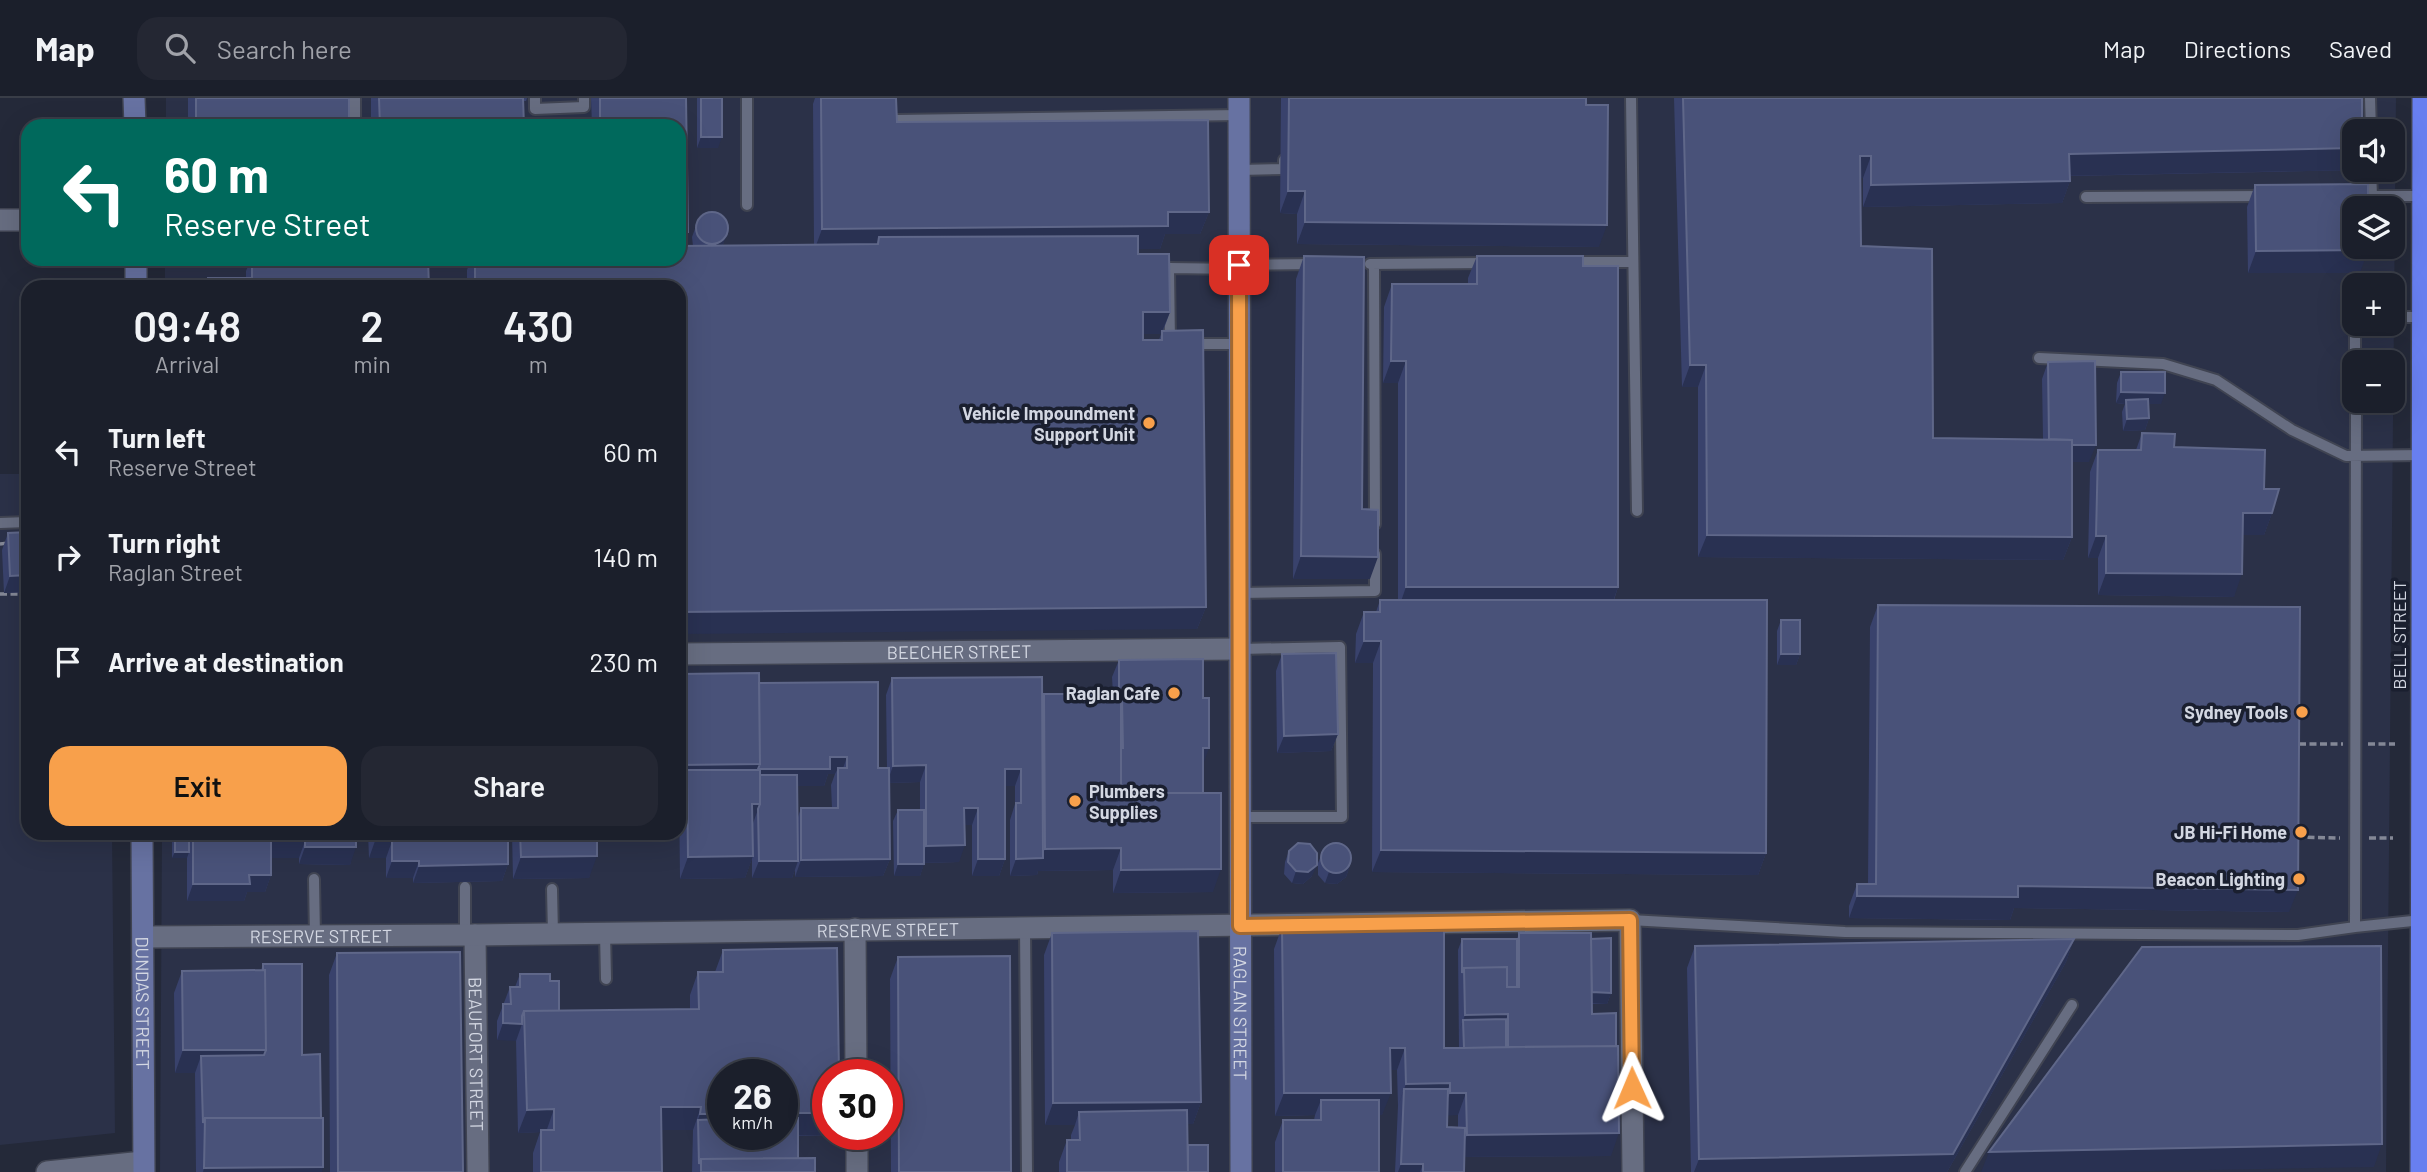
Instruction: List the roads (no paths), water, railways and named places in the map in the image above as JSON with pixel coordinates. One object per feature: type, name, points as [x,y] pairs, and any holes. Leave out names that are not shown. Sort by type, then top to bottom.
[{"type":"highway","name":"BELL STREET","points":[[2421,1172],[2424,1077],[2423,98]]},
{"type":"street","points":[[134,98],[135,119]]},
{"type":"street","name":"RAGLAN STREET","points":[[1239,106],[1241,1172]]},
{"type":"street","points":[[0,220],[21,220]]},
{"type":"street","name":"BEECHER STREET","points":[[686,654],[1240,649]]},
{"type":"street","name":"DUNDAS STREET","points":[[142,840],[143,1167]]},
{"type":"street","points":[[1630,920],[1633,1172]]},
{"type":"street","name":"RESERVE STREET","points":[[144,937],[1630,920]]},
{"type":"street","points":[[855,929],[856,1059]]},
{"type":"street","name":"BEAUFORT STREET","points":[[470,935],[478,1172]]},
{"type":"street","points":[[857,1150],[857,1172]]},
{"type":"street","points":[[47,1172],[143,1167]]},
{"type":"lane","points":[[355,98],[355,119]]},
{"type":"lane","points":[[535,98],[535,108],[584,107],[584,98]]},
{"type":"lane","points":[[747,98],[747,205]]},
{"type":"lane","points":[[1631,98],[1637,511]]},
{"type":"lane","points":[[2370,98],[2371,119]]},
{"type":"lane","points":[[896,120],[1239,106]]},
{"type":"lane","points":[[1239,170],[1284,169],[1284,145]]},
{"type":"lane","points":[[2371,182],[2372,196]]},
{"type":"lane","points":[[2086,197],[2277,196]]},
{"type":"lane","points":[[2405,196],[2424,196]]},
{"type":"lane","points":[[1551,262],[1633,262]]},
{"type":"lane","points":[[1361,264],[1497,263]]},
{"type":"lane","points":[[1239,344],[1170,344],[1169,268],[1321,264]]},
{"type":"lane","points":[[1240,593],[1375,591],[1374,264]]},
{"type":"lane","points":[[2405,317],[2422,317]]},
{"type":"lane","points":[[2039,358],[2163,365],[2216,380],[2292,430],[2346,456],[2422,456]]},
{"type":"lane","points":[[2355,927],[2356,413]]},
{"type":"lane","points":[[0,523],[21,522]]},
{"type":"lane","points":[[1240,649],[1340,647],[1342,817],[1240,817]]},
{"type":"lane","points":[[314,879],[315,937]]},
{"type":"lane","points":[[465,887],[470,935]]},
{"type":"lane","points":[[552,889],[553,934]]},
{"type":"lane","points":[[1630,920],[1845,932],[2298,935],[2422,920]]},
{"type":"lane","points":[[1025,928],[1027,1172]]},
{"type":"lane","points":[[605,933],[606,979]]},
{"type":"lane","points":[[1965,1172],[2072,1005]]},
{"type":"place","name":"Vehicle Impoundment Support Unit","points":[[1149,423]]},
{"type":"place","name":"Raglan Cafe","points":[[1174,693]]},
{"type":"place","name":"Sydney Tools","points":[[2302,712]]},
{"type":"place","name":"Plumbers Supplies","points":[[1075,801]]},
{"type":"place","name":"JB Hi-Fi Home","points":[[2301,832]]},
{"type":"place","name":"Beacon Lighting","points":[[2299,879]]}]
